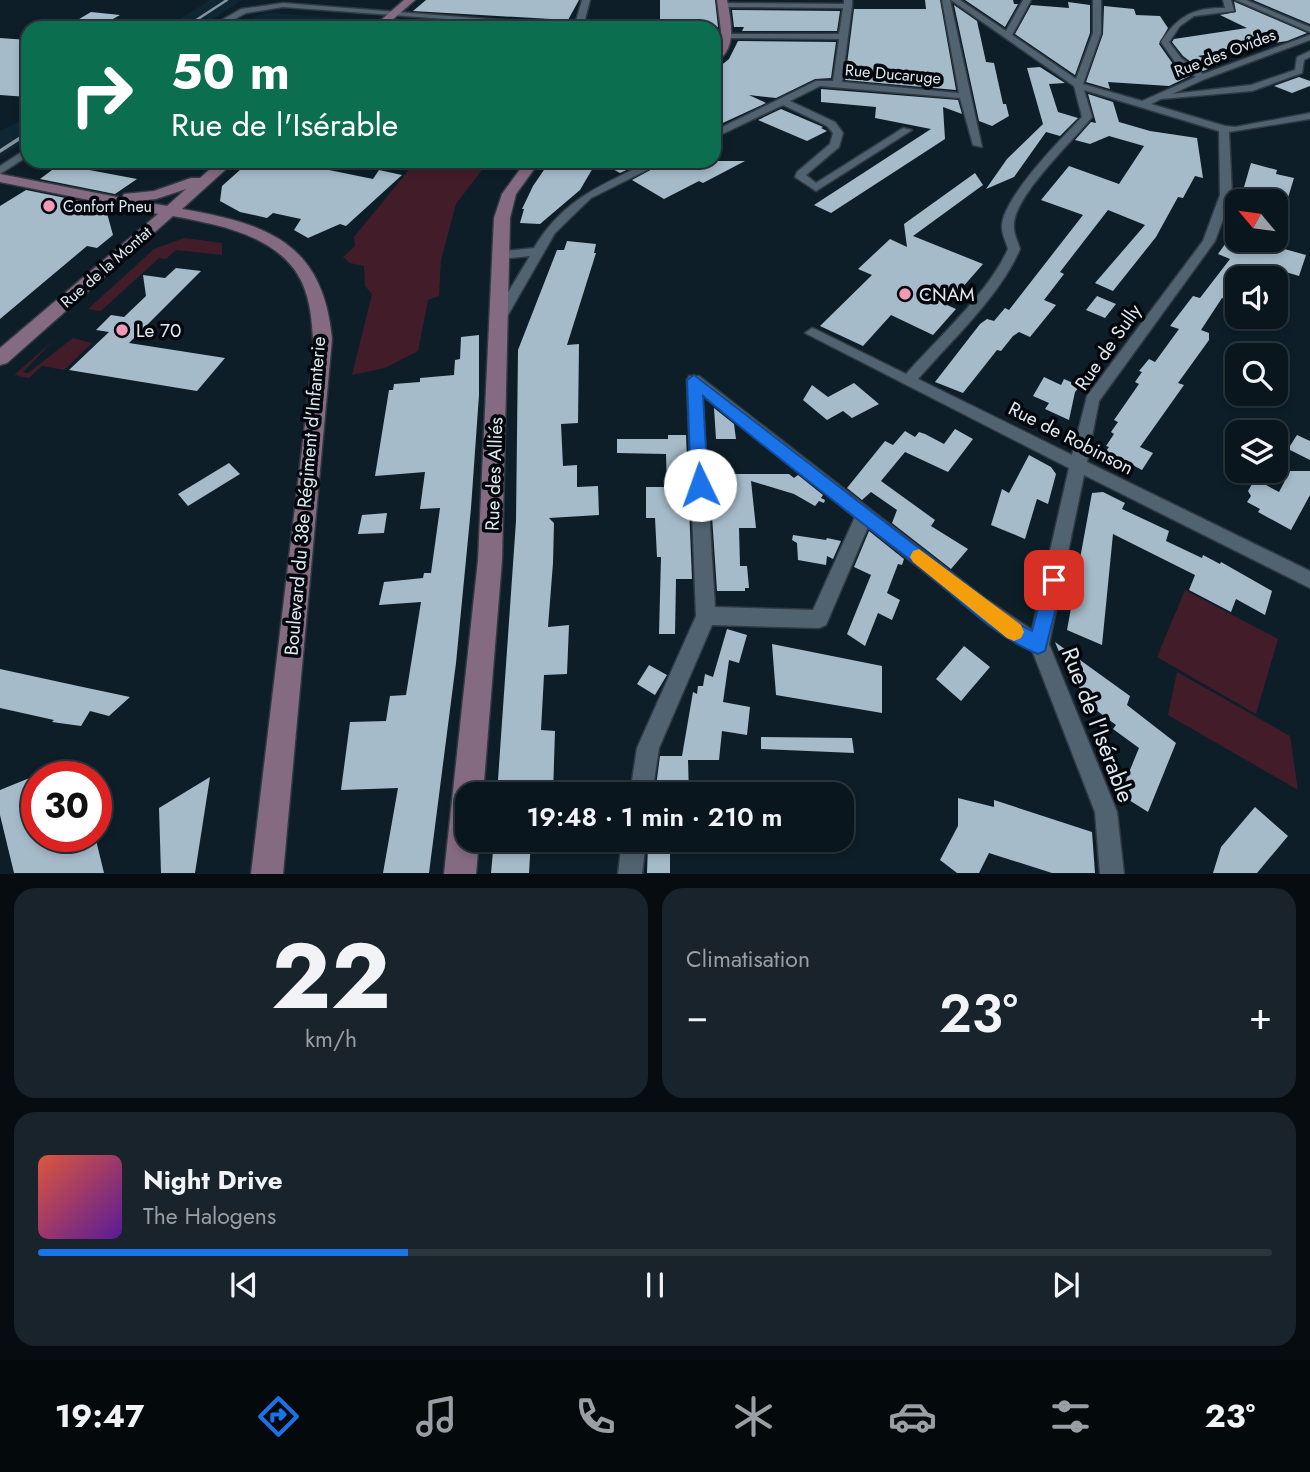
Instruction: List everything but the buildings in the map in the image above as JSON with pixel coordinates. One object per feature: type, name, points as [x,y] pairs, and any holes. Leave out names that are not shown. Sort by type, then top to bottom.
[{"type":"main road","points":[[386,21],[410,0]]},
{"type":"main road","points":[[721,52],[728,36],[723,2]]},
{"type":"main road","name":"Rue de la Montat","points":[[0,358],[220,168]]},
{"type":"main road","name":"Rue des Alliés","points":[[468,782],[490,560],[502,218],[509,194],[528,168]]},
{"type":"main road","points":[[1,172],[92,196]]},
{"type":"main road","name":"Rue de la Montat","points":[[92,196],[141,197],[171,191],[211,175]]},
{"type":"main road","name":"Boulevard du 38e Régiment d'Infanterie","points":[[92,196],[229,224],[252,232],[283,249],[305,272],[319,306],[323,349],[267,873]]},
{"type":"main road","name":"Rue des Alliés","points":[[460,873],[462,852]]},
{"type":"street","points":[[581,21],[586,0]]},
{"type":"street","name":"Rue Ducaruge","points":[[946,0],[964,96],[978,145]]},
{"type":"street","points":[[956,0],[1079,85],[1148,102],[1224,129],[1235,130],[1310,116]]},
{"type":"street","points":[[1007,36],[1027,0]]},
{"type":"street","points":[[909,380],[1009,263],[1014,249],[1007,226],[1012,212],[1034,175],[1087,117],[1079,85],[1099,33],[1101,15],[1097,0]]},
{"type":"street","points":[[1202,77],[1178,60],[1165,42],[1172,28],[1188,15],[1208,10],[1230,11],[1227,0]]},
{"type":"street","name":"Rue des Ovides","points":[[1240,0],[1310,30]]},
{"type":"street","points":[[723,2],[848,3],[837,84]]},
{"type":"street","points":[[223,21],[232,15],[268,6],[331,8],[478,21]]},
{"type":"street","points":[[728,36],[843,37]]},
{"type":"street","name":"Rue des Ovides","points":[[1148,102],[1202,77],[1310,37]]},
{"type":"street","name":"Rue des Ovides","points":[[1148,102],[1252,88],[1299,71],[1300,58],[1310,54]]},
{"type":"street","name":"Rue Ducaruge","points":[[783,101],[819,83],[964,96]]},
{"type":"street","points":[[721,132],[783,101],[831,124],[838,133],[835,145],[800,177],[816,188],[907,130]]},
{"type":"street","name":"Rue de Sully","points":[[1038,644],[1092,400],[1209,241],[1226,195],[1224,129]]},
{"type":"street","points":[[1,172],[21,156]]},
{"type":"street","points":[[499,319],[550,231],[587,196],[645,168]]},
{"type":"street","points":[[501,255],[538,251]]},
{"type":"street","name":"Rue de Robinson","points":[[812,334],[1310,580]]},
{"type":"street","name":"Rue de l'Isérable","points":[[706,616],[694,380],[765,440],[1008,628],[1038,644],[1106,812],[1112,873]]},
{"type":"street","points":[[643,782],[648,748],[706,616],[819,618],[865,515]]},
{"type":"street","points":[[629,873],[632,852]]},
{"type":"shaded area","points":[[210,0],[242,0],[210,21],[177,21]]},
{"type":"shaded area","points":[[271,13],[376,21],[251,21],[259,15]]},
{"type":"shaded area","points":[[21,120],[21,144],[0,157],[0,131]]},
{"type":"shaded area","points":[[410,168],[483,168],[456,204],[441,260],[439,296],[428,300],[418,351],[385,368],[352,375],[372,294],[365,286],[364,266],[350,263],[343,257],[355,246],[354,237]]},
{"type":"shaded area","points":[[184,238],[222,243],[222,255],[176,250],[166,259],[159,258],[101,311],[88,309],[154,249]]},
{"type":"shaded area","points":[[73,338],[92,343],[64,370],[42,366],[29,378],[14,375],[54,340],[23,372],[28,373]]},
{"type":"shaded area","points":[[1185,590],[1278,639],[1256,714],[1157,657]]},
{"type":"shaded area","points":[[1177,672],[1290,736],[1298,790],[1168,715]]},
{"type":"railway","points":[[195,21],[227,0]]},
{"type":"railway","points":[[0,151],[21,138]]},
{"type":"slow traffic","points":[[919,557],[1014,632]]},
{"type":"place","name":"Confort Pneu","points":[[49,206]]},
{"type":"place","name":"CNAM","points":[[905,294]]},
{"type":"place","name":"Le 70","points":[[122,330]]},
{"type":"route","points":[[700,485],[694,380],[765,440],[1008,628],[1038,644],[1054,580]]}]
